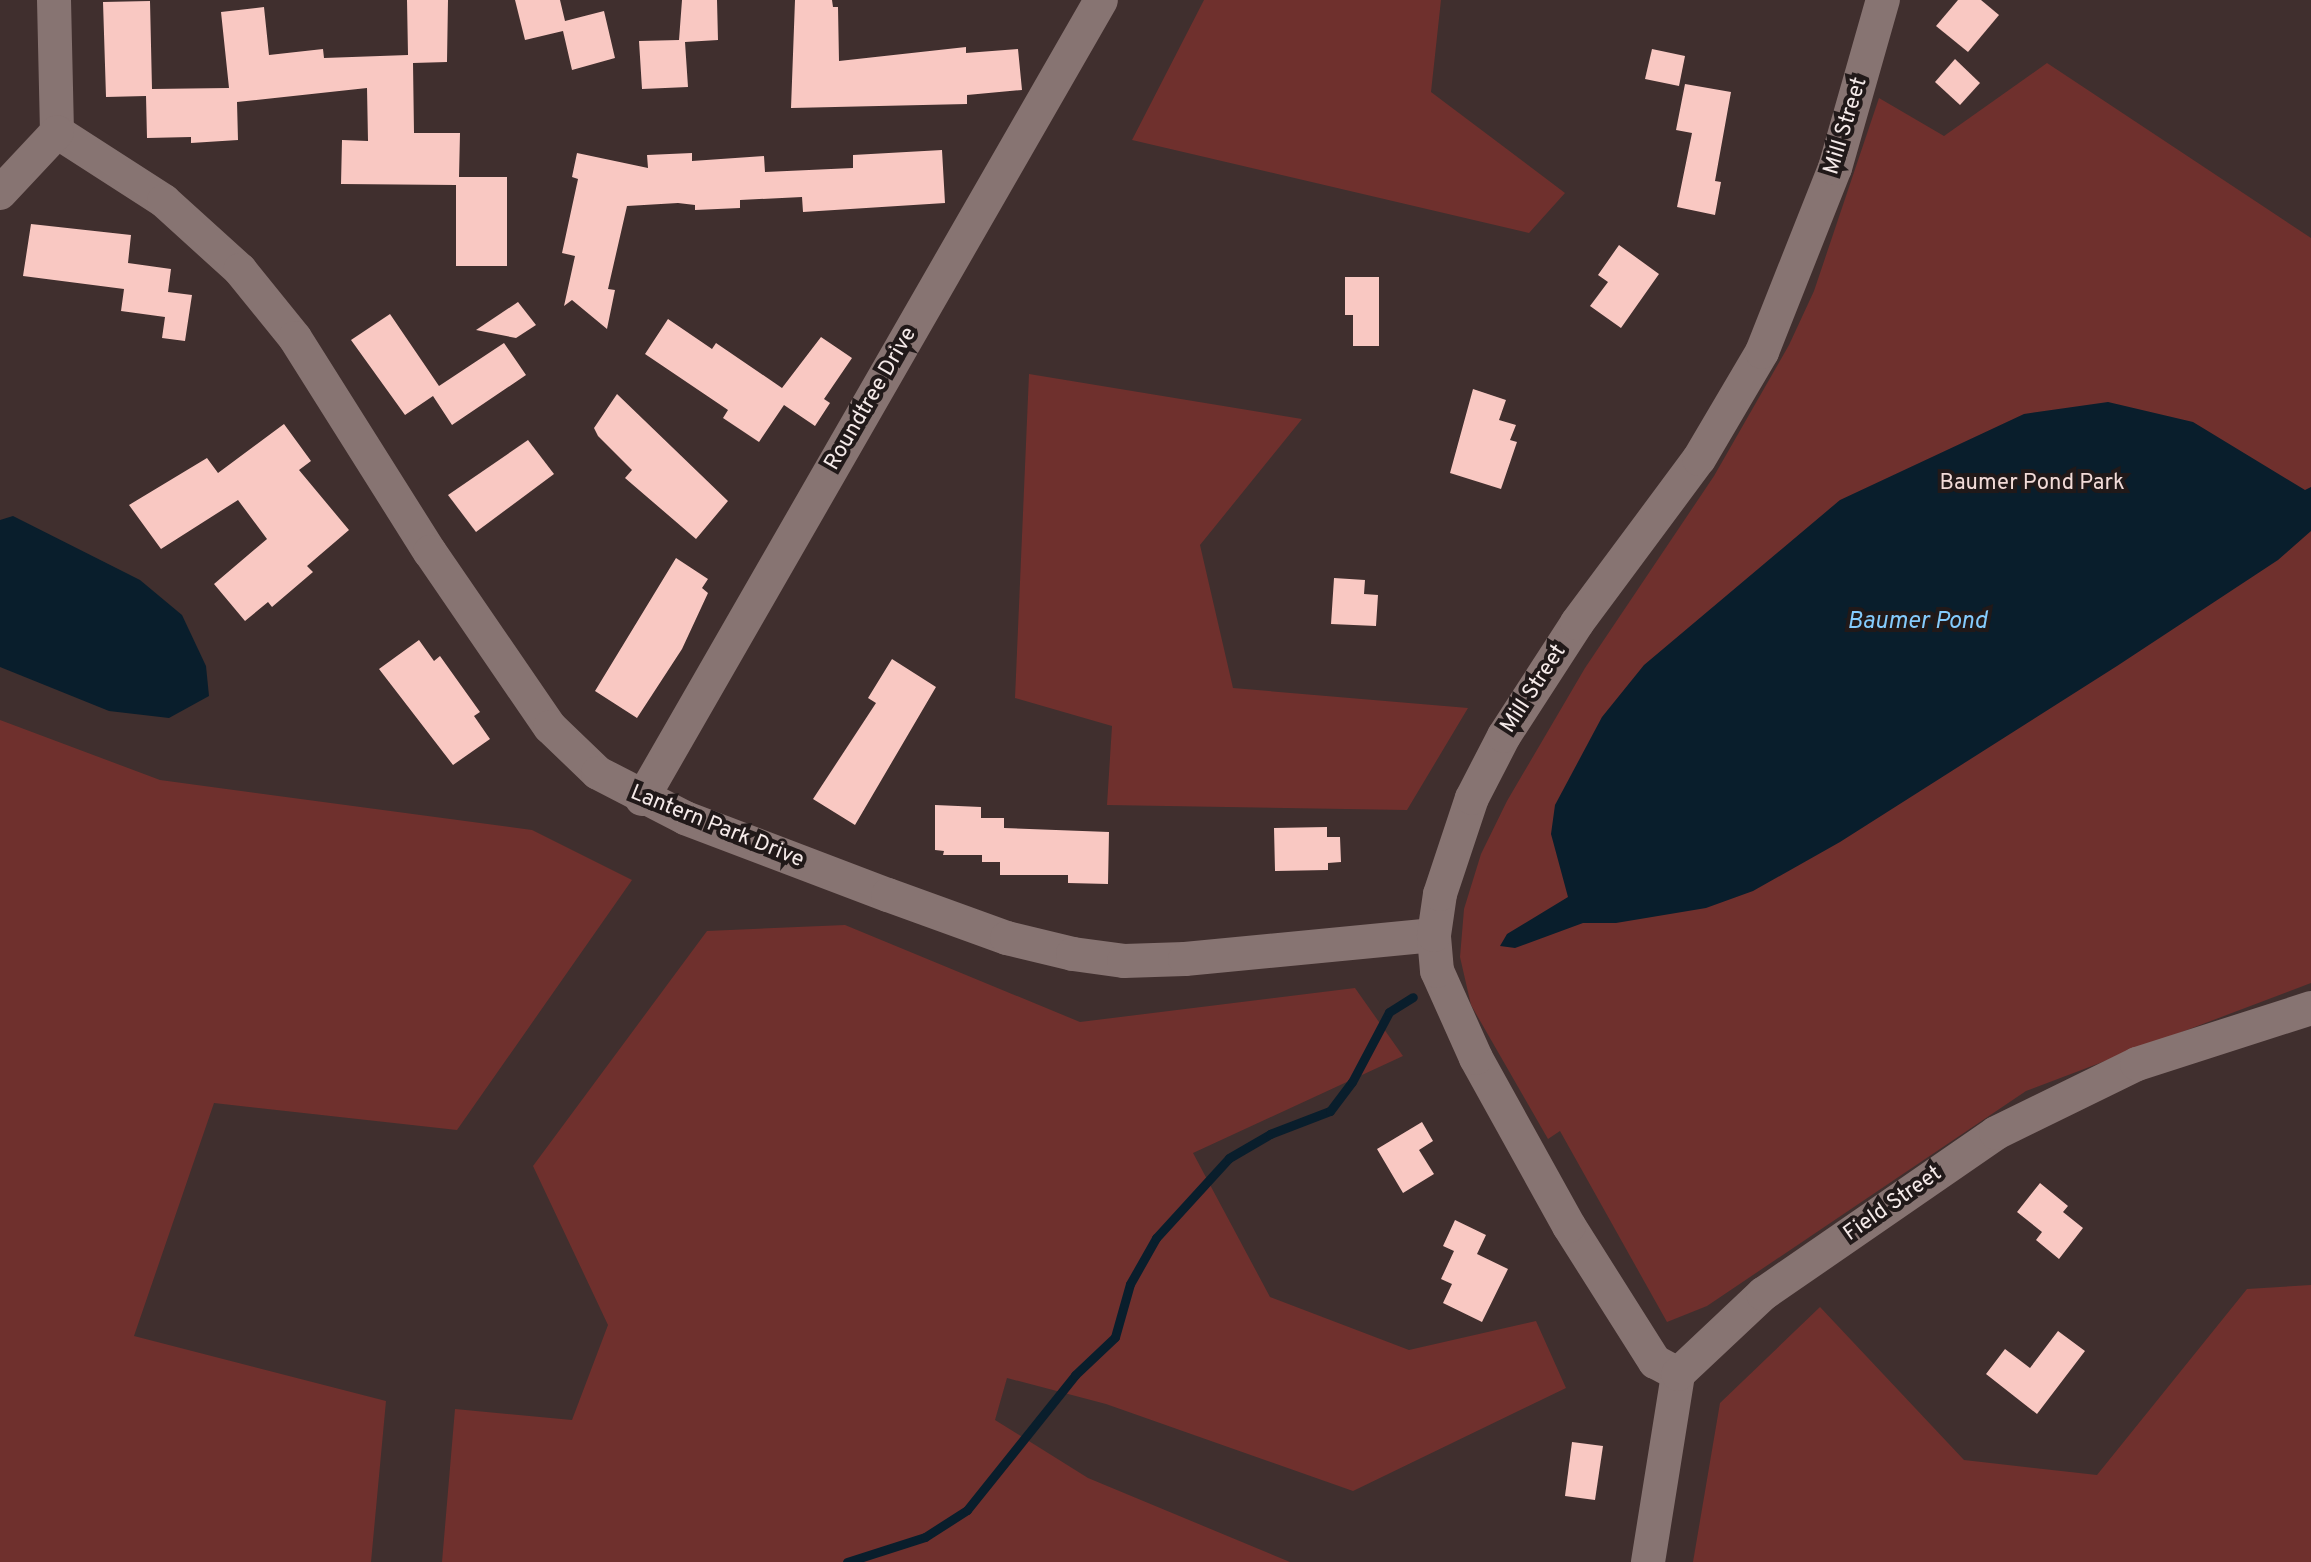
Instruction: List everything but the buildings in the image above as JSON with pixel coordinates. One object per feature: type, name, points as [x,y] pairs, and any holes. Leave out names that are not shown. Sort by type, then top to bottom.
[{"type":"street","points":[[0,193],[57,132],[54,0]]},
{"type":"street","name":"Roundtree Drive","points":[[642,799],[1101,0]]},
{"type":"street","name":"Mill Street","points":[[1678,1374],[1655,1362],[1530,1157],[1451,1006],[1437,971],[1434,935],[1452,849],[1504,736],[1577,623],[1699,459],[1762,352],[1835,168],[1883,0]]},
{"type":"street","name":"Lantern Park Drive","points":[[57,132],[164,201],[240,270],[295,338],[430,552],[550,727],[598,773],[642,799],[977,927],[1073,954],[1124,961],[1185,959],[1434,935]]},
{"type":"street","name":"Field Street","points":[[1678,1374],[1763,1294],[1996,1133],[2137,1064],[2311,1008]]},
{"type":"street","points":[[1648,1562],[1678,1374]]},
{"type":"green space","points":[[1204,0],[1441,0],[1431,92],[1565,193],[1529,233],[1132,140]]},
{"type":"green space","name":"Baumer Pond Park","points":[[2047,63],[2311,238],[2311,983],[2026,1091],[1707,1306],[1667,1322],[1560,1131],[1548,1139],[1471,1005],[1460,957],[1464,909],[1481,854],[1507,801],[1585,668],[1714,476],[1789,345],[1814,291],[1879,98],[1944,136]]},
{"type":"green space","points":[[1029,374],[1302,419],[1200,545],[1233,688],[1468,708],[1407,810],[1107,805],[1112,726],[1015,698]]},
{"type":"green space","points":[[0,720],[160,780],[532,830],[632,880],[457,1130],[214,1103],[134,1336],[386,1401],[371,1562],[0,1562]]},
{"type":"green space","points":[[845,925],[1080,1022],[1355,988],[1403,1056],[1193,1153],[1270,1297],[1409,1350],[1536,1321],[1566,1388],[1353,1491],[1106,1404],[1007,1378],[995,1420],[1088,1478],[1290,1562],[442,1562],[455,1409],[572,1420],[608,1325],[533,1166],[707,931]]},
{"type":"green space","points":[[2311,1285],[2311,1562],[1693,1562],[1720,1403],[1820,1307],[1964,1460],[2097,1475],[2247,1289]]},
{"type":"water","name":"Baumer Pond","points":[[2108,402],[2193,422],[2305,490],[2311,487],[2311,531],[2278,560],[2117,666],[1840,842],[1753,891],[1706,908],[1616,923],[1583,923],[1515,948],[1500,946],[1507,934],[1568,897],[1551,834],[1555,805],[1602,717],[1644,665],[1840,500],[2024,414]]},
{"type":"water","points":[[13,516],[140,580],[182,615],[206,666],[209,696],[169,718],[109,711],[0,667],[0,520]]},
{"type":"waterway","points":[[847,1562],[925,1537],[967,1510],[1075,1375],[1115,1337],[1130,1284],[1156,1238],[1229,1158],[1270,1134],[1330,1111],[1352,1082],[1389,1012],[1413,997]]}]
